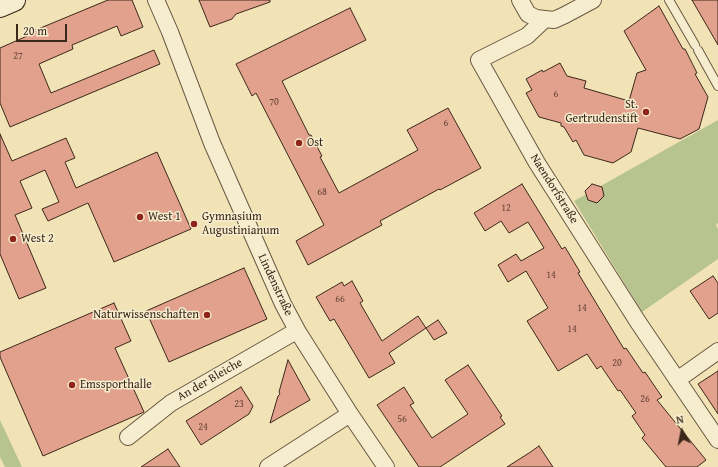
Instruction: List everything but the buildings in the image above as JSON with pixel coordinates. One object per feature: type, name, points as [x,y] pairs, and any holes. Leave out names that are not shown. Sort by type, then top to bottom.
[{"type":"street","points":[[0,6],[14,0]]},
{"type":"street","name":"Lindenstraße","points":[[156,0],[212,143],[282,304],[350,414],[386,467]]},
{"type":"street","points":[[520,0],[528,14],[536,18],[554,20],[593,0]]},
{"type":"street","name":"Naendorfstraße","points":[[545,19],[527,36],[479,60],[537,163],[638,322],[718,440]]},
{"type":"street","name":"An der Bleiche","points":[[128,437],[171,403],[291,334],[298,332]]},
{"type":"street","points":[[677,380],[718,351]]},
{"type":"street","points":[[268,467],[350,414]]},
{"type":"lane","points":[[669,0],[718,86]]},
{"type":"green space","points":[[718,120],[718,223],[716,225],[718,229],[718,259],[642,312],[574,201]]},
{"type":"green space","points":[[0,420],[22,467],[5,467],[0,457]]},
{"type":"place","name":"St. Gertrudenstift","points":[[646,112]]},
{"type":"place","name":"Ost","points":[[299,143]]},
{"type":"place","name":"West 1","points":[[140,217]]},
{"type":"place","name":"Gymnasium Augustinianum","points":[[194,224]]},
{"type":"place","name":"West 2","points":[[13,239]]},
{"type":"place","name":"Naturwissenschaften","points":[[207,315]]},
{"type":"place","name":"Emssporthalle","points":[[72,385]]}]
